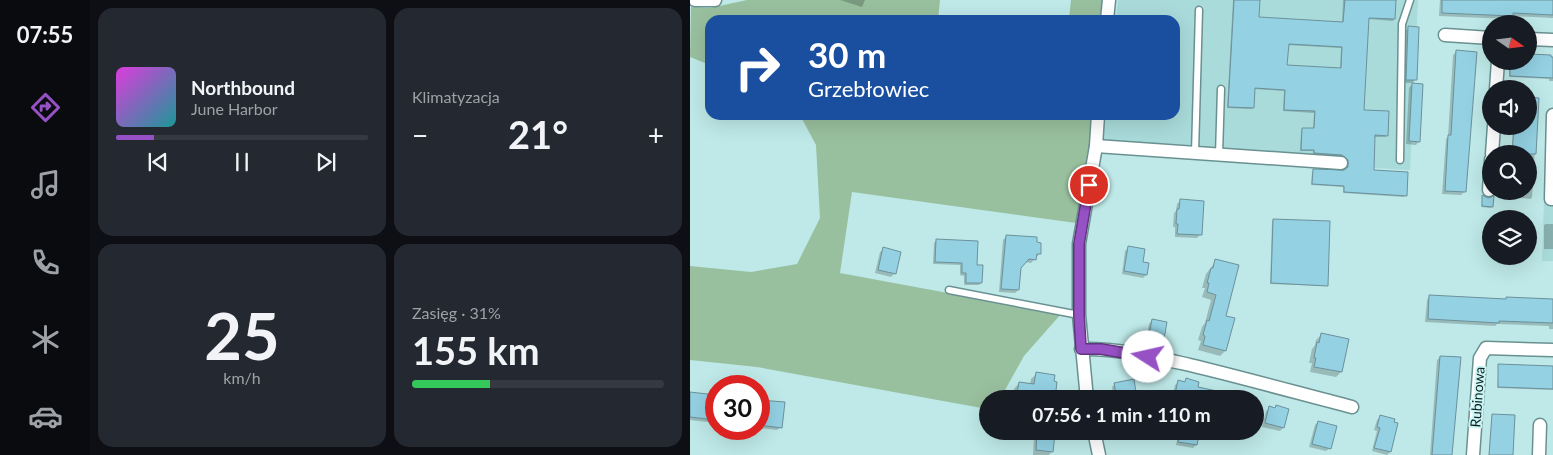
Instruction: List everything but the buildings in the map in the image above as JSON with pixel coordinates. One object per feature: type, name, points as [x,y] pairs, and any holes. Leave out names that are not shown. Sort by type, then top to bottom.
[{"type":"street","points":[[695,0],[716,0]]},
{"type":"street","points":[[1107,15],[1108,0]]},
{"type":"street","points":[[1446,35],[1482,37]]},
{"type":"street","points":[[1538,39],[1553,40]]},
{"type":"street","points":[[1553,116],[1551,199],[1553,199]]},
{"type":"street","points":[[1086,390],[1079,315],[1079,244],[1096,146],[1098,120]]},
{"type":"street","points":[[1096,146],[1341,163]]},
{"type":"street","name":"Rubinowa","points":[[1473,455],[1480,358],[1486,348],[1553,350]]},
{"type":"street","points":[[1081,349],[1101,349],[1163,359],[1245,378],[1352,407]]},
{"type":"street","points":[[1538,455],[1540,425]]},
{"type":"street","points":[[1096,440],[1099,455]]},
{"type":"lane","points":[[1400,160],[1402,24],[1410,0]]},
{"type":"lane","points":[[1195,153],[1198,10]]},
{"type":"lane","points":[[1219,155],[1221,89]]},
{"type":"lane","points":[[949,290],[1079,315]]},
{"type":"shaded area","points":[[1118,0],[1418,0],[1410,170],[1101,153],[1104,120],[1180,120],[1180,15],[1116,15]]},
{"type":"shaded area","points":[[1544,201],[1553,202],[1553,261],[1542,261]]},
{"type":"green space","points":[[747,0],[940,0],[938,15],[705,15],[705,63],[690,57],[691,7],[710,8]]},
{"type":"green space","points":[[1071,0],[1105,0],[1105,15],[1069,15]]},
{"type":"green space","points":[[803,120],[1094,120],[1091,147],[1076,223],[852,192],[840,273],[1061,314],[1024,356],[1005,390],[979,390],[979,408],[757,367],[690,360],[690,266],[751,272],[797,264],[820,218],[816,145]]},
{"type":"route","points":[[1089,185],[1079,244],[1081,349],[1101,349],[1148,357]]}]
